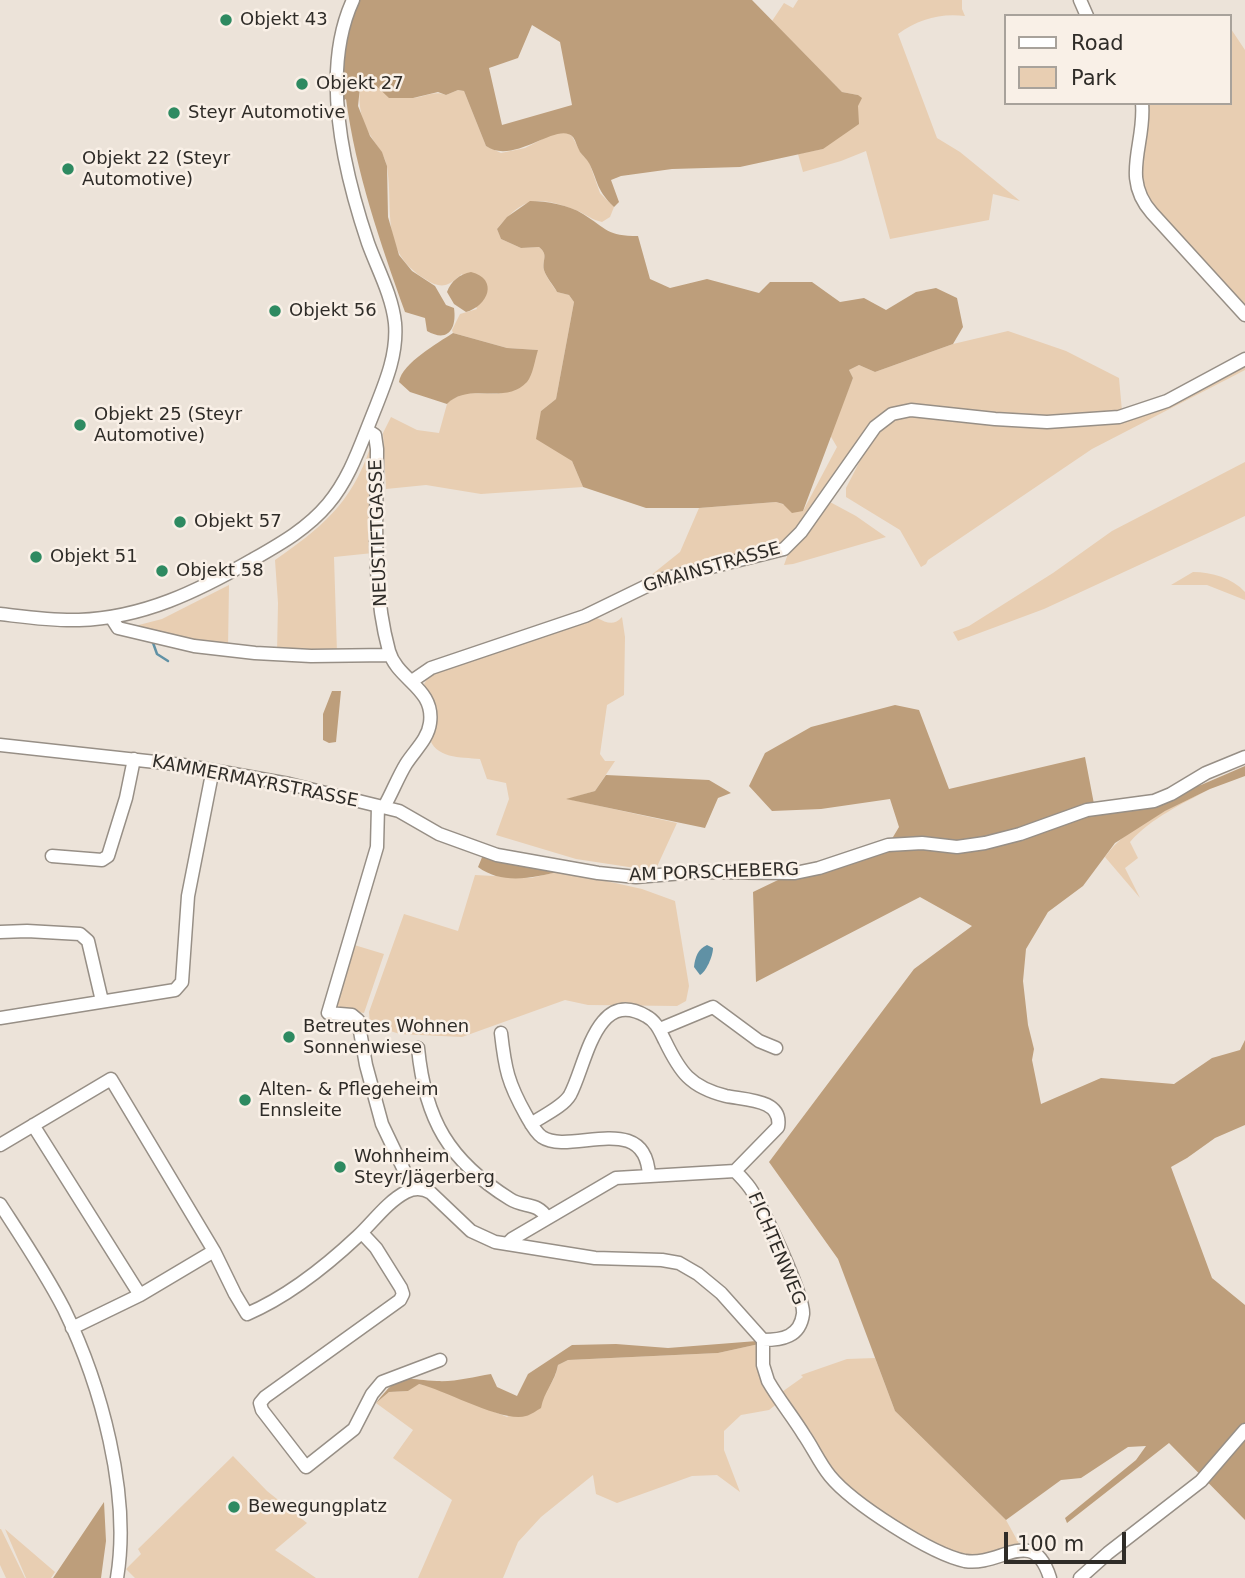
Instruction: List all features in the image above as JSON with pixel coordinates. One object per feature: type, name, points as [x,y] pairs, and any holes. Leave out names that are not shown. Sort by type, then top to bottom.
[{"type":"street","points":[[0,614],[55,620],[111,617],[158,606],[199,590],[298,532],[318,514],[343,484],[389,373],[396,336],[389,299],[354,192],[340,114],[336,68],[338,44],[353,0]]},
{"type":"street","points":[[1142,105],[1135,174],[1140,197],[1245,315]]},
{"type":"street","name":"GMAINSTRASSE","points":[[412,681],[431,668],[585,616],[659,580],[784,549],[801,532],[875,427],[892,414],[911,410],[1036,422],[1119,417],[1167,401],[1245,359]]},
{"type":"street","name":"NEUSTIFTGASSE","points":[[367,430],[376,440],[377,593],[390,654],[395,664],[425,695],[430,723],[425,737],[382,806]]},
{"type":"street","points":[[111,617],[118,628],[194,646],[286,655],[390,654]]},
{"type":"street","name":"KAMMERMAYRSTRASSE","points":[[1,746],[183,765],[382,806]]},
{"type":"street","name":"AM PORSCHEBERG","points":[[382,806],[407,814],[439,834],[477,849],[598,873],[636,877],[695,873],[795,873],[819,868],[888,845],[922,843],[968,846],[1020,834],[1087,810],[1154,801],[1171,794],[1206,772],[1245,757]]},
{"type":"street","points":[[52,856],[102,860],[108,856],[126,798],[134,760]]},
{"type":"street","points":[[0,1018],[175,990],[182,982],[188,896],[211,779]]},
{"type":"street","points":[[382,806],[377,847],[328,1013],[352,1015],[358,1020],[366,1065],[388,1141],[413,1189]]},
{"type":"street","points":[[0,932],[80,933],[85,936],[102,1001]]},
{"type":"street","points":[[660,1030],[713,1007],[759,1041],[776,1048]]},
{"type":"street","points":[[507,1244],[614,1179],[735,1171],[778,1127],[779,1116],[766,1104],[700,1087],[686,1077],[677,1065],[660,1030],[652,1020],[641,1013],[622,1011],[609,1013],[597,1030],[569,1096],[531,1124]]},
{"type":"street","points":[[501,1033],[507,1079],[538,1134],[551,1140],[614,1138],[628,1141],[645,1155],[649,1175]]},
{"type":"street","points":[[418,1048],[422,1080],[430,1108],[454,1154],[512,1200],[540,1208],[547,1218]]},
{"type":"street","points":[[0,1145],[111,1080],[214,1251],[247,1314],[312,1276],[362,1233],[398,1197],[413,1189],[431,1193],[471,1231],[481,1237],[583,1257],[679,1263],[721,1293],[763,1340],[763,1365],[774,1392],[830,1477],[857,1502],[913,1537],[956,1558],[980,1561],[1022,1549],[1035,1552],[1043,1561],[1050,1578]]},
{"type":"street","points":[[33,1125],[140,1295]]},
{"type":"street","name":"FICHTENWEG","points":[[735,1171],[757,1200],[803,1308],[799,1326],[791,1336],[782,1340],[763,1340]]},
{"type":"street","points":[[0,1204],[53,1289],[92,1378],[120,1499],[122,1536],[117,1578]]},
{"type":"street","points":[[362,1233],[376,1248],[401,1288],[400,1300],[265,1396],[260,1403],[262,1410],[306,1468],[354,1429],[372,1394],[383,1382],[440,1360]]},
{"type":"street","points":[[72,1328],[140,1295],[214,1251]]},
{"type":"street","points":[[1080,1578],[1201,1481],[1245,1430]]},
{"type":"green space","points":[[798,0],[962,0],[965,16],[930,18],[898,34],[937,138],[960,152],[1020,201],[993,194],[989,220],[890,239],[866,151],[803,172],[798,154],[823,149],[858,95],[842,92],[772,21],[784,3],[793,8]]},
{"type":"green space","points":[[1231,29],[1245,50],[1245,310],[1147,203],[1139,179],[1146,105],[1231,105]]},
{"type":"green space","points":[[369,79],[383,90],[405,97],[416,98],[437,93],[446,95],[458,90],[464,91],[486,146],[501,153],[525,148],[556,132],[564,131],[572,136],[589,162],[600,193],[614,207],[610,217],[602,222],[564,206],[542,201],[533,202],[516,210],[497,229],[501,239],[521,248],[539,247],[544,255],[544,270],[548,278],[557,292],[569,295],[574,302],[556,399],[541,411],[572,461],[583,487],[481,494],[426,485],[386,489],[383,433],[391,417],[417,430],[439,433],[447,404],[452,399],[466,393],[497,394],[516,390],[538,350],[507,348],[453,333],[460,314],[477,309],[462,274],[449,284],[436,285],[410,268],[401,255],[391,229],[386,163],[365,126],[361,113],[360,87]]},
{"type":"green space","points":[[1008,331],[1066,351],[1119,378],[1122,411],[1069,418],[898,408],[789,540],[779,547],[645,580],[680,552],[699,508],[776,502],[803,511],[837,447],[830,435],[853,378],[849,370],[859,365],[875,372],[953,344]]},
{"type":"green space","points":[[1245,362],[1245,370],[1092,449],[921,567],[900,530],[846,497],[846,488],[870,444],[886,426],[907,416],[1062,425],[1114,421]]},
{"type":"green space","points":[[370,448],[375,449],[373,553],[334,557],[337,653],[277,653],[275,560],[333,513],[354,484]]},
{"type":"green space","points":[[1245,462],[1245,516],[1044,609],[958,641],[953,632],[969,626],[1053,573],[1112,531]]},
{"type":"green space","points":[[830,502],[886,537],[784,565],[789,551],[805,537],[809,527]]},
{"type":"green space","points":[[1193,572],[1207,573],[1228,580],[1245,592],[1245,600],[1207,585],[1171,585]]},
{"type":"green space","points":[[229,585],[228,648],[131,627],[162,619]]},
{"type":"green space","points":[[622,617],[625,637],[624,695],[607,705],[600,754],[605,761],[615,761],[595,791],[568,799],[677,823],[655,871],[576,859],[496,835],[509,799],[506,783],[487,779],[480,759],[442,753],[432,744],[429,736],[430,698],[424,684],[430,674],[597,618],[610,623]]},
{"type":"green space","points":[[1210,789],[1157,819],[1130,842],[1138,858],[1125,868],[1140,898],[1105,857],[1126,835],[1139,826]]},
{"type":"green space","points":[[561,871],[642,889],[675,901],[689,986],[686,1001],[677,1006],[588,1005],[565,1000],[462,1037],[400,1034],[370,1025],[369,1012],[404,914],[458,931],[475,875],[531,878]]},
{"type":"green space","points":[[351,944],[384,954],[364,1013],[333,1008]]},
{"type":"green space","points":[[759,1344],[778,1403],[769,1410],[741,1415],[724,1431],[724,1450],[740,1492],[717,1475],[692,1476],[617,1503],[596,1494],[593,1475],[541,1517],[518,1542],[503,1578],[418,1578],[452,1500],[393,1458],[413,1430],[376,1403],[389,1392],[408,1391],[418,1384],[434,1387],[507,1417],[540,1396],[551,1383],[558,1365],[568,1360],[718,1353]]},
{"type":"green space","points":[[875,1358],[895,1411],[1006,1520],[1021,1547],[981,1558],[961,1557],[847,1497],[779,1394],[803,1377],[801,1375],[847,1359]]},
{"type":"green space","name":"Bewegungplatz","points":[[233,1456],[267,1491],[307,1523],[275,1550],[316,1578],[135,1578],[126,1569],[141,1554],[138,1549]]},
{"type":"green space","points":[[0,1529],[25,1578],[6,1578],[0,1565]]},
{"type":"green space","points":[[5,1529],[55,1572],[51,1578],[26,1578]]},
{"type":"shaded area","points":[[350,0],[752,0],[842,92],[862,98],[858,106],[859,124],[823,149],[740,167],[672,169],[621,176],[611,180],[619,202],[614,207],[601,192],[589,163],[573,137],[566,133],[509,151],[497,151],[486,146],[464,91],[458,90],[446,95],[438,92],[413,98],[389,98],[369,79],[360,87],[358,106],[370,136],[382,152],[387,166],[388,217],[399,255],[412,271],[435,286],[446,305],[454,308],[454,322],[450,332],[440,335],[427,331],[425,318],[405,312],[362,180],[346,99],[335,106],[334,40]],"holes":[[[532,25],[560,42],[572,105],[502,125],[489,68],[518,58]]]},
{"type":"shaded area","points":[[530,201],[565,206],[613,233],[638,236],[650,279],[670,288],[707,279],[759,293],[770,282],[812,282],[840,302],[864,298],[886,310],[916,292],[936,288],[957,298],[963,327],[953,344],[875,372],[859,365],[849,370],[853,378],[803,511],[792,513],[783,504],[776,502],[699,508],[646,508],[583,487],[572,461],[536,439],[541,411],[556,399],[574,302],[569,295],[557,292],[548,278],[544,270],[544,255],[539,247],[521,248],[501,239],[497,229],[507,217]]},
{"type":"shaded area","points":[[471,272],[480,275],[488,286],[485,299],[466,312],[454,304],[447,292],[456,279]]},
{"type":"shaded area","points":[[453,333],[507,348],[538,350],[529,379],[518,389],[466,394],[447,404],[410,392],[399,382],[407,368]]},
{"type":"shaded area","points":[[332,691],[341,691],[336,742],[329,743],[323,740],[323,714]]},
{"type":"shaded area","points":[[895,705],[919,710],[949,789],[1085,757],[1094,804],[1099,809],[1201,785],[1245,766],[1245,776],[1210,789],[1165,811],[1115,843],[1083,886],[1048,912],[1026,949],[1023,981],[1034,1049],[1032,1060],[1041,1104],[1101,1078],[1174,1084],[1212,1058],[1240,1050],[1245,1040],[1245,1125],[1215,1138],[1171,1167],[1212,1278],[1245,1305],[1245,1520],[1169,1443],[1067,1523],[1065,1518],[1136,1460],[1146,1446],[1128,1447],[1081,1478],[1061,1480],[1006,1520],[895,1411],[838,1259],[769,1162],[914,969],[972,926],[920,897],[756,982],[753,892],[778,880],[817,875],[887,847],[899,827],[890,799],[821,809],[772,811],[749,786],[765,753],[811,727]]},
{"type":"shaded area","points":[[606,775],[709,780],[731,793],[718,798],[705,828],[566,799],[595,791]]},
{"type":"shaded area","points":[[483,855],[561,871],[529,878],[497,876],[478,867]]},
{"type":"shaded area","points":[[757,1341],[759,1344],[718,1353],[568,1360],[558,1365],[541,1408],[526,1416],[516,1417],[489,1411],[419,1384],[408,1391],[389,1392],[376,1403],[391,1386],[402,1379],[450,1381],[491,1374],[497,1387],[517,1396],[528,1374],[572,1345],[616,1344],[668,1348]]},
{"type":"shaded area","points":[[104,1502],[106,1541],[101,1578],[53,1578]]},
{"type":"water","points":[[707,945],[713,948],[712,955],[700,975],[694,967],[695,960],[699,951]]},
{"type":"waterway","points":[[152,640],[157,654],[168,661]]},
{"type":"place","name":"Objekt 43","points":[[226,20]]},
{"type":"place","name":"Objekt 27","points":[[302,84]]},
{"type":"place","name":"Steyr Automotive","points":[[174,113]]},
{"type":"place","name":"Objekt 22 (Steyr Automotive)","points":[[68,169]]},
{"type":"place","name":"Objekt 56","points":[[275,311]]},
{"type":"place","name":"Objekt 25 (Steyr Automotive)","points":[[80,425]]},
{"type":"place","name":"Objekt 57","points":[[180,522]]},
{"type":"place","name":"Objekt 51","points":[[36,557]]},
{"type":"place","name":"Objekt 58","points":[[162,571]]},
{"type":"place","name":"Betreutes Wohnen Sonnenwiese","points":[[289,1037]]},
{"type":"place","name":"Alten- & Pflegeheim Ennsleite","points":[[245,1100]]},
{"type":"place","name":"Wohnheim Steyr/Jägerberg","points":[[340,1167]]},
{"type":"place","name":"Bewegungplatz","points":[[234,1507]]}]
